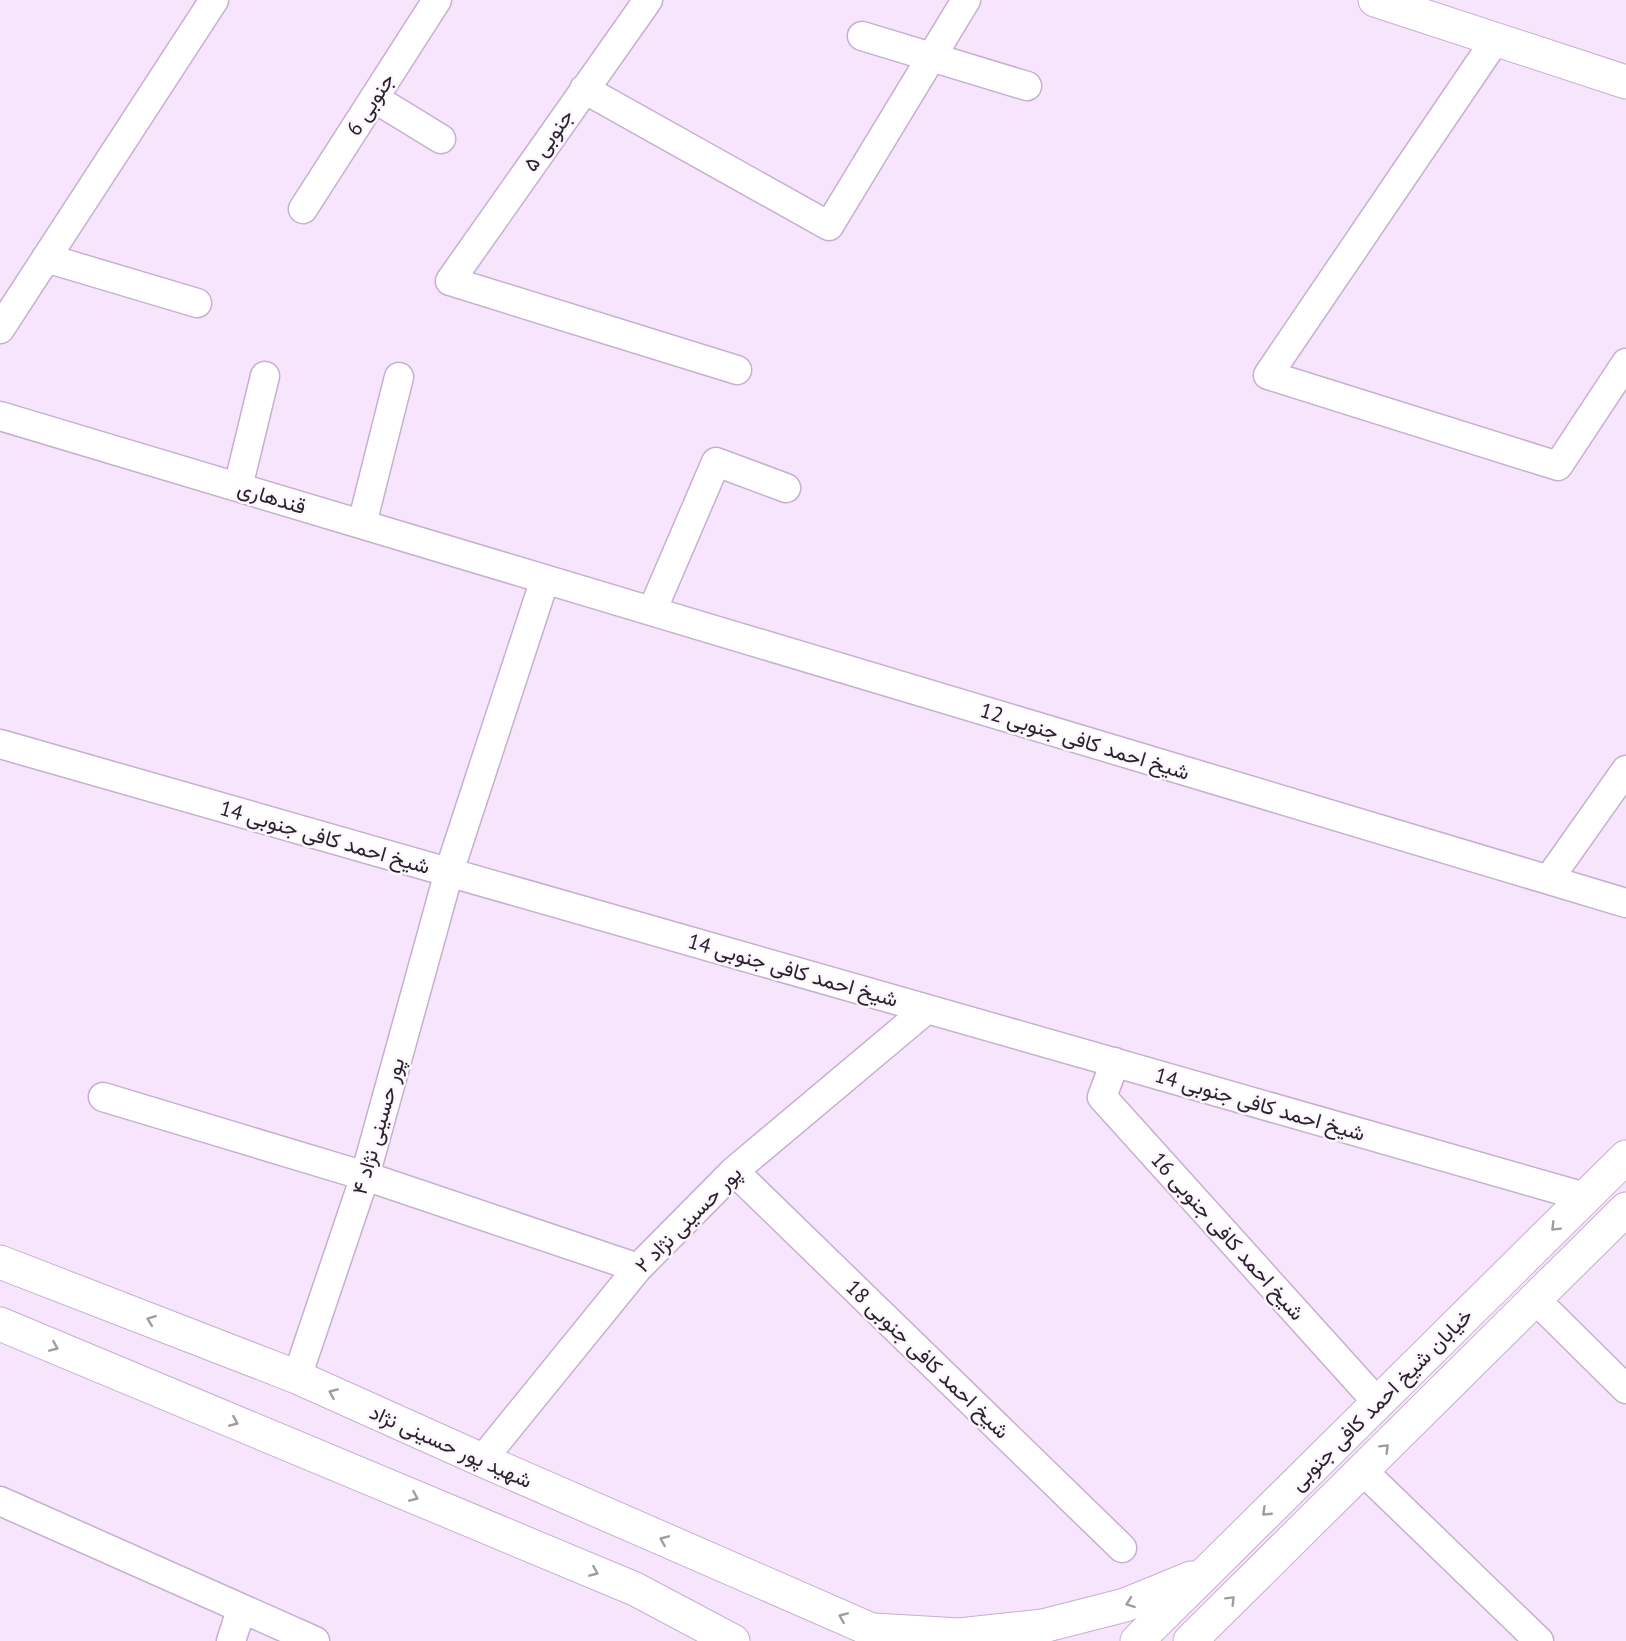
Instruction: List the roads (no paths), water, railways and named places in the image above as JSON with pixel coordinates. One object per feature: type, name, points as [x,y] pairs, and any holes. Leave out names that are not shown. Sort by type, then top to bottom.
[{"type":"street","points":[[0,329],[214,0]]},
{"type":"street","name":"جنوبی 6","points":[[303,209],[437,0]]},
{"type":"street","name":"جنوبی ۵","points":[[648,0],[450,281],[737,370]]},
{"type":"street","points":[[584,89],[829,226],[966,0]]},
{"type":"street","points":[[1375,0],[1626,82]]},
{"type":"street","points":[[862,36],[1027,86]]},
{"type":"street","points":[[1496,39],[1268,375],[1557,466],[1626,363]]},
{"type":"street","points":[[374,98],[441,139]]},
{"type":"street","points":[[46,258],[197,303]]},
{"type":"street","points":[[238,487],[266,376]]},
{"type":"street","points":[[362,524],[399,377]]},
{"type":"street","name":"قندهاری","points":[[0,416],[545,579]]},
{"type":"street","points":[[652,611],[716,462],[786,488]]},
{"type":"street","name":"شیخ احمد کافی جنوبی 12","points":[[545,579],[1626,903]]},
{"type":"street","name":"پور حسینی نژاد ۴","points":[[297,1377],[365,1176],[449,872],[545,579]]},
{"type":"street","name":"شیخ احمد کافی جنوبی 14","points":[[0,744],[1585,1197]]},
{"type":"street","points":[[1549,879],[1626,770]]},
{"type":"street","name":"پور حسینی نژاد ۲","points":[[482,1461],[638,1268],[734,1171],[927,1009]]},
{"type":"street","name":"شیخ احمد کافی جنوبی 16","points":[[1115,1062],[1102,1097],[1378,1403]]},
{"type":"street","points":[[103,1097],[365,1176],[638,1268]]},
{"type":"street","name":"خیابان شیخ احمد کافی جنوبی","points":[[1137,1641],[1626,1157]]},
{"type":"street","name":"شیخ احمد کافی جنوبی 18","points":[[734,1171],[1122,1548]]},
{"type":"street","name":"خیابان شیخ احمد کافی جنوبی","points":[[1190,1641],[1626,1209]]},
{"type":"street","name":"شهید پور حسینی نژاد","points":[[0,1262],[297,1377],[482,1461],[885,1636],[959,1635],[1043,1626],[1125,1605],[1204,1573]]},
{"type":"street","points":[[1535,1299],[1626,1389]]},
{"type":"street","points":[[0,1324],[635,1589],[733,1641]]},
{"type":"street","points":[[1362,1470],[1539,1641]]},
{"type":"street","points":[[0,1502],[315,1641]]},
{"type":"street","points":[[231,1641],[241,1610]]}]
